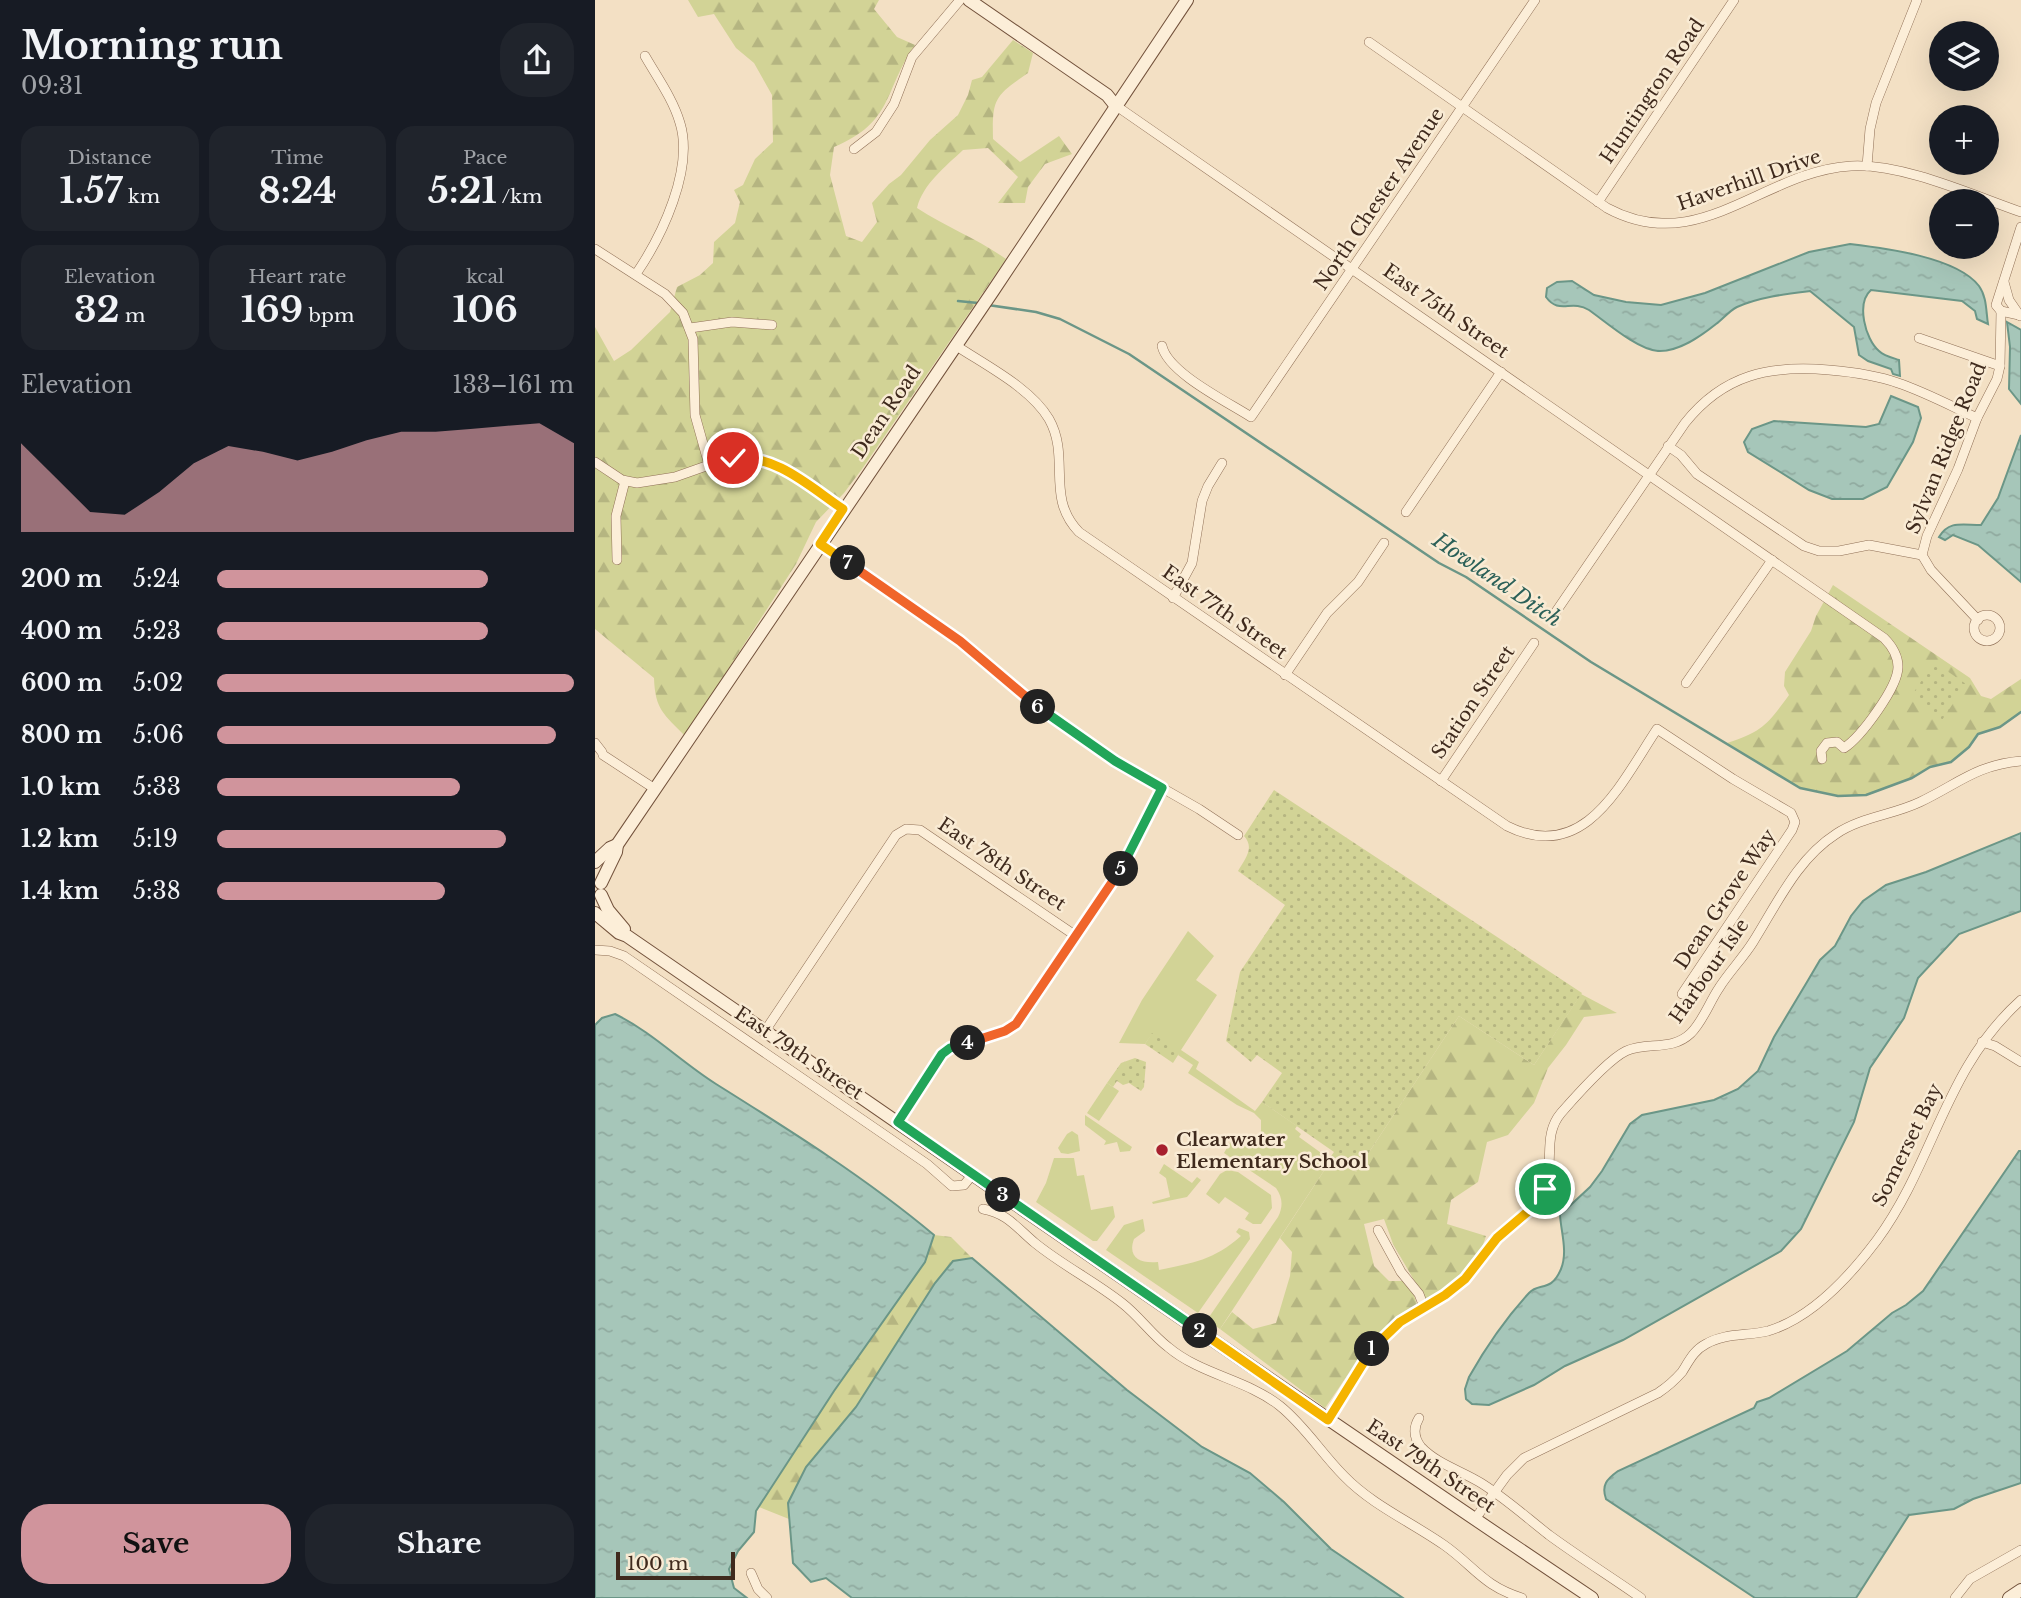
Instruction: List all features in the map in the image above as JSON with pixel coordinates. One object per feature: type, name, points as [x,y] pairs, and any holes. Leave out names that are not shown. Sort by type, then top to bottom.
[{"type":"street","points":[[854,149],[876,132],[894,104],[912,57],[960,0]]},
{"type":"street","name":"East 75th Street","points":[[969,0],[1107,95],[1115,105],[1884,638],[1897,657],[1896,678],[1861,732],[1844,748],[1836,742],[1825,744],[1821,751],[1822,760]]},
{"type":"street","name":"Dean Road","points":[[598,889],[617,845],[1187,0]]},
{"type":"street","name":"North Chester Avenue","points":[[1162,346],[1167,358],[1178,368],[1251,417],[1535,0]]},
{"type":"street","name":"Huntington Road","points":[[1598,202],[1734,0]]},
{"type":"street","points":[[1867,166],[1870,129],[1876,103],[1917,0]]},
{"type":"street","name":"Haverhill Drive","points":[[1369,42],[1598,202],[1638,222],[1664,225],[1701,219],[1811,174],[1844,167],[1867,166],[1910,174],[2021,212]]},
{"type":"street","points":[[636,274],[664,227],[684,152],[683,134],[677,113],[645,56]]},
{"type":"street","name":"Sylvan Ridge Road","points":[[1978,620],[1931,570],[1922,555],[1927,536],[1958,469],[1977,418],[1995,383],[2000,366],[2001,311],[1996,305],[2021,227]]},
{"type":"street","points":[[595,249],[676,303],[690,328],[694,346],[695,415],[709,464]]},
{"type":"street","points":[[2004,282],[2009,300],[2020,316]]},
{"type":"street","points":[[2001,311],[2020,316]]},
{"type":"street","points":[[690,328],[732,322],[772,325]]},
{"type":"street","points":[[1919,338],[2000,366]]},
{"type":"street","name":"East 77th Street","points":[[955,345],[1028,394],[1048,417],[1059,453],[1061,503],[1071,524],[1085,537],[1518,832],[1536,836],[1557,835]]},
{"type":"street","points":[[1553,617],[1689,417],[1716,392],[1744,378],[1779,369],[1805,368],[1874,376],[1917,390],[1977,418]]},
{"type":"street","points":[[1406,512],[1500,372]]},
{"type":"street","points":[[1668,446],[1681,455],[1697,474],[1804,546],[1827,552],[1869,545],[1922,555]]},
{"type":"street","points":[[595,463],[625,481],[637,483],[663,479],[709,464],[741,458],[769,462],[786,470],[843,509]]},
{"type":"street","points":[[1173,598],[1192,563],[1202,501],[1221,463]]},
{"type":"street","points":[[617,560],[616,516],[625,481]]},
{"type":"street","points":[[1285,675],[1327,613],[1358,582],[1384,543]]},
{"type":"street","points":[[820,544],[960,641],[1022,695],[1115,761],[1238,835]]},
{"type":"street","points":[[1686,683],[1772,560]]},
{"type":"street","name":"Station Street","points":[[1441,781],[1535,643]]},
{"type":"street","name":"Dean Grove Way","points":[[1557,835],[1578,829],[1600,811],[1657,729],[1791,813],[1795,822],[1783,845],[1682,994]]},
{"type":"street","points":[[595,743],[599,753],[655,789]]},
{"type":"street","name":"Harbour Isle","points":[[1328,1420],[1372,1348],[1394,1327],[1448,1294],[1465,1279],[1498,1236],[1528,1212],[1540,1198],[1550,1171],[1550,1136],[1561,1113],[1621,1054],[1641,1047],[1672,1044],[1694,1030],[1719,987],[1753,942],[1778,898],[1818,848],[1848,827],[1921,802],[1974,771],[2003,762],[2021,761]]},
{"type":"street","points":[[898,1122],[944,1052],[1005,1031],[1016,1024],[1123,865],[1162,788]]},
{"type":"street","name":"East 78th Street","points":[[765,1031],[896,835],[907,828],[920,830],[1076,936]]},
{"type":"street","name":"Dean Road","points":[[595,862],[617,845]]},
{"type":"street","name":"East 79th Street","points":[[598,889],[627,936]]},
{"type":"street","name":"East 79th Street","points":[[595,913],[619,933],[1592,1598]]},
{"type":"street","name":"East 79th Street","points":[[595,950],[624,956],[927,1164],[952,1186],[964,1185],[973,1174]]},
{"type":"street","name":"Somerset Bay","points":[[1475,1520],[1510,1471],[1527,1456],[1667,1387],[1695,1352],[1706,1343],[1721,1338],[1755,1334],[1780,1326],[1806,1312],[1837,1285],[1870,1250],[1895,1213],[1955,1086],[1982,1042],[2021,1000]]},
{"type":"street","points":[[1982,1042],[1995,1046],[2021,1062]]},
{"type":"street","points":[[983,1209],[1005,1216],[1035,1243],[1120,1302],[1168,1348],[1184,1359],[1210,1373],[1259,1392],[1281,1406],[1305,1429],[1343,1476],[1366,1495],[1446,1546],[1490,1584],[1522,1598]]},
{"type":"street","points":[[1378,1230],[1401,1272],[1419,1294],[1424,1307]]},
{"type":"street","points":[[1419,1418],[1415,1424],[1415,1434],[1422,1448],[1439,1461],[1495,1492],[1553,1538],[1641,1598]]},
{"type":"street","points":[[1958,1597],[1973,1577],[2021,1550]]},
{"type":"street","points":[[751,1573],[758,1589],[767,1598]]},
{"type":"street","points":[[2009,1598],[2021,1590]]},
{"type":"green space","points":[[688,0],[879,0],[874,9],[897,37],[915,45],[878,116],[853,137],[834,147],[830,175],[846,236],[862,242],[877,222],[872,203],[901,175],[930,140],[958,115],[972,80],[982,77],[1013,40],[1033,53],[1028,73],[1008,87],[998,99],[993,115],[993,139],[1020,162],[1059,136],[1072,154],[1045,164],[1028,187],[1025,203],[998,203],[1018,177],[988,148],[963,150],[935,176],[924,191],[917,208],[1006,259],[862,469],[844,493],[816,522],[796,564],[685,736],[659,705],[654,678],[595,629],[595,327],[614,361],[631,350],[670,312],[677,287],[700,275],[713,263],[714,242],[735,223],[740,202],[734,190],[743,185],[755,159],[773,142],[772,95],[754,63],[736,48],[714,14],[698,17]]},
{"type":"green space","points":[[1833,585],[1970,678],[1981,696],[1991,699],[2021,679],[2021,712],[2000,727],[1978,734],[1969,747],[1951,762],[1930,767],[1912,778],[1866,795],[1838,796],[1800,788],[1727,743],[1749,735],[1763,726],[1789,695],[1784,686],[1785,672],[1811,631]]},
{"type":"green space","points":[[1934,662],[1966,684],[1942,720],[1910,698]]},
{"type":"green space","points":[[1274,790],[1582,993],[1534,1065],[1459,1016],[1356,1172],[1334,1158],[1329,1159],[1334,1152],[1262,1102],[1282,1073],[1257,1055],[1251,1062],[1226,1041],[1240,972],[1285,905],[1238,871],[1249,849],[1244,836]]},
{"type":"green space","points":[[1188,931],[1214,956],[1196,980],[1217,995],[1181,1050],[1199,1062],[1196,1069],[1255,1111],[1262,1102],[1297,1126],[1295,1129],[1301,1134],[1299,1137],[1331,1160],[1220,1329],[1207,1320],[1281,1210],[1282,1202],[1276,1188],[1224,1153],[1231,1141],[1246,1146],[1256,1143],[1261,1134],[1261,1120],[1188,1073],[1193,1065],[1152,1034],[1145,1044],[1119,1043],[1142,1000]]},
{"type":"green space","points":[[1581,994],[1617,1013],[1584,1017],[1548,1068],[1534,1103],[1508,1135],[1487,1142],[1478,1182],[1451,1200],[1447,1224],[1486,1236],[1477,1256],[1463,1274],[1425,1299],[1393,1244],[1384,1219],[1364,1224],[1374,1266],[1389,1281],[1403,1281],[1414,1295],[1418,1308],[1388,1328],[1376,1340],[1325,1408],[1220,1329],[1232,1312],[1253,1329],[1276,1323],[1290,1276],[1292,1252],[1280,1238],[1333,1157],[1356,1172],[1459,1016],[1534,1065]]},
{"type":"green space","points":[[1152,1033],[1180,1052],[1173,1063],[1145,1044]]},
{"type":"green space","points":[[1135,1058],[1146,1062],[1144,1087],[1141,1091],[1129,1083],[1123,1085],[1117,1081],[1113,1087],[1107,1083],[1121,1063]]},
{"type":"green space","points":[[1107,1083],[1119,1091],[1099,1121],[1087,1113]]},
{"type":"green space","points":[[1085,1115],[1132,1147],[1130,1151],[1120,1152],[1117,1142],[1104,1145],[1106,1141],[1085,1125]]},
{"type":"green space","points":[[1072,1131],[1078,1135],[1080,1151],[1061,1153],[1058,1148]]},
{"type":"green space","points":[[1054,1158],[1074,1158],[1077,1176],[1084,1175],[1091,1210],[1113,1206],[1115,1217],[1097,1241],[1093,1241],[1036,1202]]},
{"type":"green space","points":[[1164,1164],[1192,1183],[1197,1177],[1201,1180],[1187,1197],[1153,1204],[1152,1202],[1170,1197],[1166,1178],[1159,1173]]},
{"type":"green space","points":[[1227,1170],[1238,1172],[1271,1195],[1272,1208],[1261,1224],[1253,1224],[1245,1219],[1249,1213],[1225,1197],[1219,1204],[1206,1194],[1220,1174]]},
{"type":"green space","points":[[1143,1219],[1145,1231],[1134,1239],[1132,1251],[1141,1261],[1158,1262],[1159,1270],[1193,1262],[1222,1250],[1241,1236],[1236,1232],[1239,1228],[1249,1232],[1250,1239],[1198,1313],[1106,1250],[1124,1225]]},
{"type":"green space","points":[[934,1235],[951,1237],[972,1258],[953,1261],[935,1283],[856,1407],[806,1467],[788,1503],[789,1519],[759,1507],[834,1391],[925,1262]]},
{"type":"water","points":[[1850,244],[1937,261],[1969,276],[1979,286],[1985,300],[1988,324],[1977,319],[1975,311],[1962,301],[1871,290],[1864,303],[1866,330],[1879,351],[1899,360],[1900,376],[1893,374],[1891,369],[1859,355],[1854,327],[1810,291],[1773,296],[1745,304],[1689,342],[1666,351],[1641,346],[1583,307],[1556,305],[1546,297],[1547,288],[1557,282],[1572,281],[1594,295],[1626,302],[1661,305],[1705,293],[1809,252]]},
{"type":"water","points":[[2007,322],[2021,330],[2021,404],[2009,389],[2010,347]]},
{"type":"water","points":[[1891,396],[1918,407],[1921,418],[1913,442],[1887,487],[1863,499],[1832,499],[1809,490],[1748,452],[1744,442],[1752,429],[1774,421],[1866,427],[1879,424]]},
{"type":"water","points":[[2021,435],[2021,582],[1978,545],[1953,535],[1945,540],[1939,537],[1952,526],[1981,525],[1998,498]]},
{"type":"water","points":[[2021,833],[2021,911],[1959,934],[1918,978],[1904,1018],[1870,1068],[1854,1122],[1801,1229],[1781,1251],[1623,1340],[1565,1366],[1534,1385],[1489,1405],[1472,1404],[1466,1399],[1465,1389],[1469,1377],[1504,1323],[1529,1293],[1549,1284],[1557,1276],[1564,1256],[1560,1215],[1590,1187],[1630,1124],[1642,1115],[1714,1100],[1738,1089],[1758,1071],[1774,1037],[1820,960],[1835,946],[1851,916],[1863,901],[1886,885],[1926,872]]},
{"type":"water","points":[[615,1014],[855,1175],[934,1235],[925,1262],[834,1391],[756,1511],[754,1532],[738,1551],[729,1569],[734,1588],[747,1598],[595,1598],[595,1025],[602,1018]]},
{"type":"water","points":[[2019,1151],[2021,1483],[1973,1499],[1954,1509],[1909,1515],[1856,1598],[1755,1598],[1606,1499],[1606,1483],[1618,1471],[1754,1408],[1757,1402],[1769,1398],[1847,1351],[1923,1291]]},
{"type":"water","points":[[972,1258],[1127,1390],[1202,1447],[1250,1473],[1284,1502],[1331,1549],[1403,1598],[852,1598],[826,1578],[811,1582],[793,1563],[788,1503],[806,1467],[856,1407],[935,1283],[953,1261]]},
{"type":"waterway","name":"Howland Ditch","points":[[958,301],[978,303]]},
{"type":"waterway","name":"Howland Ditch","points":[[988,305],[1036,312],[1060,319],[1129,354],[1591,662],[1800,788],[1838,796],[1866,795],[1912,778],[1930,767],[1951,762],[1969,747],[1978,734],[2000,727],[2021,712]]},
{"type":"place","name":"Clearwater Elementary School","points":[[1162,1150]]},
{"type":"route","points":[[733,458],[759,459],[776,465],[843,509],[820,544],[960,641],[1047,713],[1115,761],[1162,788],[1123,865],[1018,1022],[1005,1031],[944,1052],[898,1122],[1328,1420],[1372,1348],[1400,1322],[1445,1295],[1465,1279],[1497,1238],[1532,1208],[1545,1189]]}]
